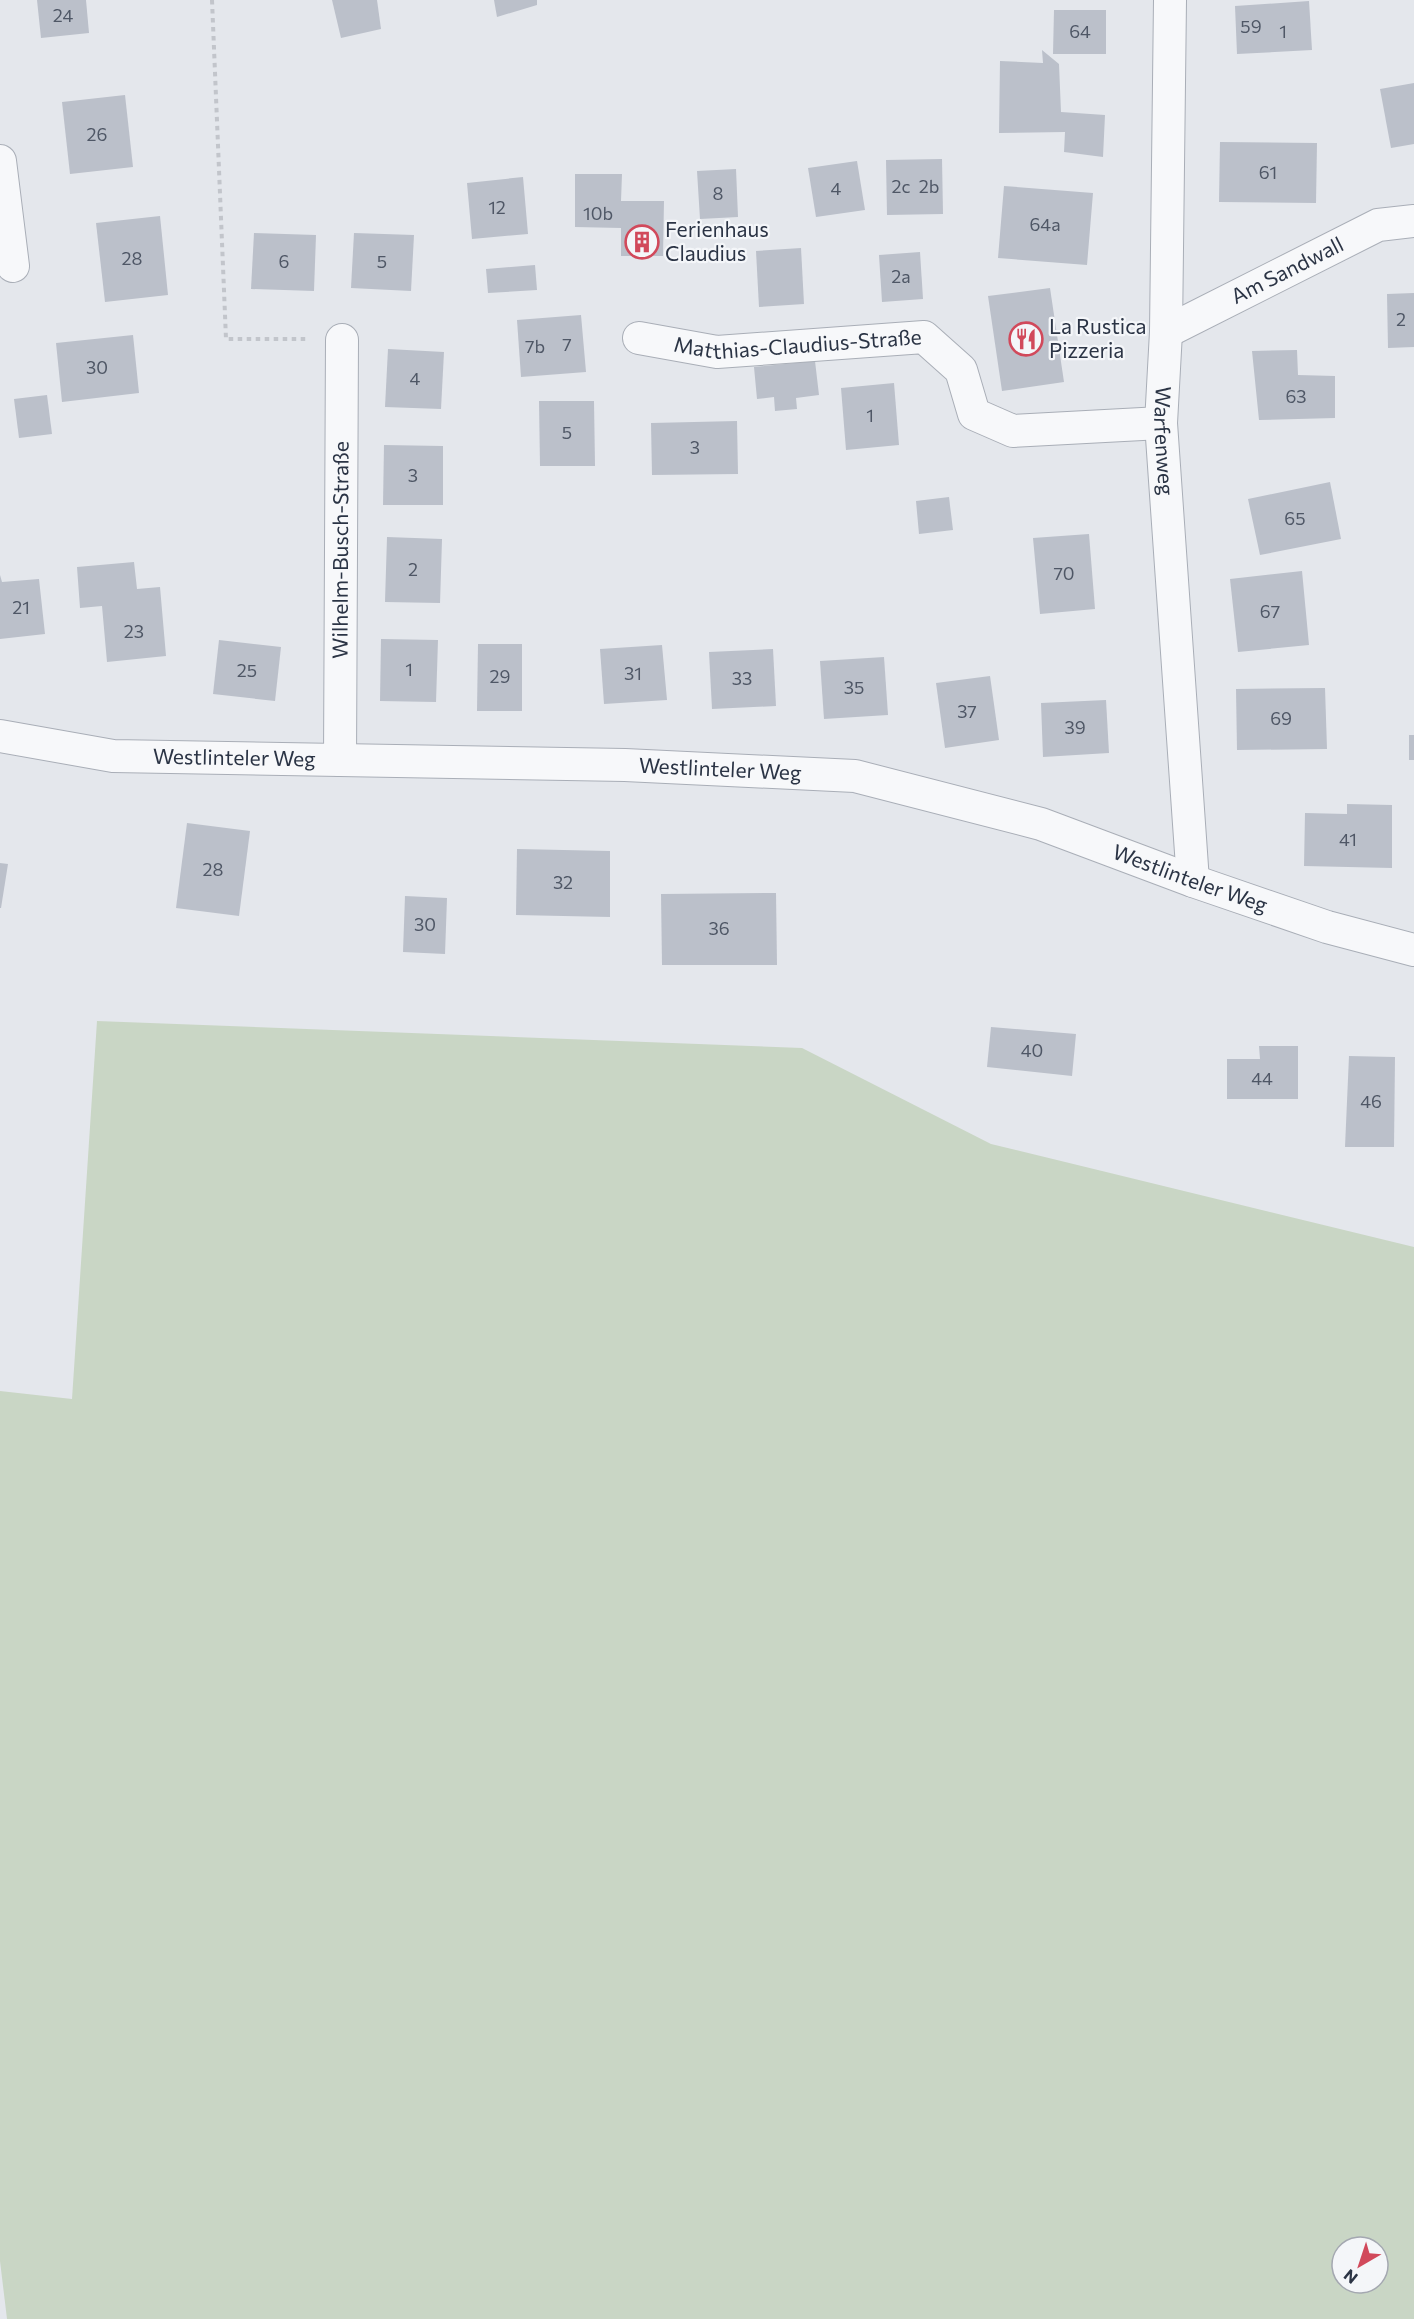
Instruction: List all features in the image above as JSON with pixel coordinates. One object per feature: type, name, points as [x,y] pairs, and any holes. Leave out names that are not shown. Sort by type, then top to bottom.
[{"type":"street","name":"Warfenweg","points":[[1170,0],[1166,332],[1161,423],[1193,881]]},
{"type":"street","points":[[0,161],[13,266]]},
{"type":"street","name":"Am Sandwall","points":[[1166,332],[1378,225],[1414,221]]},
{"type":"street","name":"Matthias-Claudius-Straße","points":[[639,338],[717,352],[924,337],[961,370],[974,414],[1013,431],[1161,423]]},
{"type":"street","name":"Wilhelm-Busch-Straße","points":[[340,760],[342,340]]},
{"type":"street","name":"Westlinteler Weg","points":[[0,736],[113,756],[625,765],[855,776],[1041,824],[1193,881],[1326,927],[1414,950]]},
{"type":"path","points":[[212,0],[226,339],[342,340]]},
{"type":"green space","points":[[97,1021],[802,1048],[991,1144],[1414,1247],[1414,2319],[7,2319],[0,2261],[0,1391],[72,1399]]},
{"type":"building","points":[[37,0],[86,0],[89,33],[41,38]]},
{"type":"building","points":[[332,0],[377,0],[381,29],[341,38]]},
{"type":"building","points":[[494,0],[537,0],[537,5],[497,17]]},
{"type":"building","points":[[1309,1],[1312,50],[1237,54],[1235,6]]},
{"type":"building","points":[[1054,10],[1106,10],[1106,54],[1053,54]]},
{"type":"building","points":[[1042,50],[1059,64],[1061,112],[1105,115],[1103,157],[1064,152],[1065,132],[999,133],[1000,61],[1043,63]]},
{"type":"building","points":[[1414,83],[1414,144],[1391,148],[1380,89]]},
{"type":"building","points":[[125,95],[133,167],[70,174],[62,102]]},
{"type":"building","points":[[1220,142],[1317,143],[1316,203],[1219,202]]},
{"type":"building","points":[[942,159],[943,214],[887,215],[886,160]]},
{"type":"building","points":[[857,161],[865,210],[816,217],[808,168]]},
{"type":"building","points":[[736,169],[738,217],[700,219],[697,171]]},
{"type":"building","points":[[575,174],[622,174],[621,201],[664,201],[663,256],[621,256],[621,228],[575,227]]},
{"type":"building","points":[[523,177],[528,234],[472,239],[467,183]]},
{"type":"building","points":[[1004,186],[1093,193],[1087,265],[998,258]]},
{"type":"building","points":[[160,216],[168,295],[105,302],[96,223]]},
{"type":"building","points":[[254,233],[316,235],[314,291],[251,289]]},
{"type":"building","points":[[354,233],[414,235],[411,291],[351,288]]},
{"type":"building","points":[[801,248],[804,304],[759,307],[756,251]]},
{"type":"building","points":[[920,252],[923,299],[882,302],[879,255]]},
{"type":"building","points":[[535,265],[537,290],[488,293],[486,269]]},
{"type":"building","name":"La Rustica Pizzeria","points":[[1050,288],[1064,382],[1002,391],[988,296]]},
{"type":"building","points":[[1414,293],[1414,347],[1388,348],[1387,294]]},
{"type":"building","points":[[581,315],[586,372],[521,377],[517,320]]},
{"type":"building","points":[[133,335],[139,393],[62,402],[56,343]]},
{"type":"building","points":[[388,349],[444,352],[441,409],[385,407]]},
{"type":"building","points":[[1297,350],[1298,375],[1335,376],[1335,418],[1259,420],[1252,351]]},
{"type":"building","points":[[815,361],[819,395],[796,398],[797,409],[775,411],[774,397],[757,399],[754,367]]},
{"type":"building","points":[[894,383],[899,445],[846,450],[841,388]]},
{"type":"building","points":[[47,395],[52,434],[19,438],[14,399]]},
{"type":"building","points":[[539,401],[594,401],[595,466],[540,466]]},
{"type":"building","points":[[737,421],[738,474],[652,475],[651,423]]},
{"type":"building","points":[[384,445],[443,446],[443,505],[383,505]]},
{"type":"building","points":[[1330,482],[1341,539],[1260,555],[1248,499]]},
{"type":"building","points":[[949,497],[953,530],[919,534],[916,501]]},
{"type":"building","points":[[1089,534],[1095,609],[1040,614],[1033,538]]},
{"type":"building","points":[[387,537],[442,539],[440,603],[385,602]]},
{"type":"building","points":[[134,562],[137,589],[160,587],[166,656],[107,662],[102,606],[80,608],[77,567]]},
{"type":"building","points":[[1302,571],[1309,645],[1238,652],[1230,579]]},
{"type":"building","points":[[0,575],[2,582],[39,579],[45,634],[0,639]]},
{"type":"building","points":[[381,639],[438,640],[436,702],[380,701]]},
{"type":"building","points":[[219,640],[281,647],[275,701],[213,694]]},
{"type":"building","points":[[478,644],[522,644],[522,711],[477,711]]},
{"type":"building","points":[[662,645],[667,700],[604,704],[600,649]]},
{"type":"building","points":[[773,649],[776,706],[712,709],[709,652]]},
{"type":"building","points":[[884,657],[888,715],[824,719],[820,661]]},
{"type":"building","points":[[990,676],[999,740],[945,748],[936,683]]},
{"type":"building","points":[[1325,688],[1327,749],[1237,750],[1236,689]]},
{"type":"building","points":[[1106,700],[1109,753],[1043,757],[1041,703]]},
{"type":"building","points":[[1409,735],[1414,735],[1414,760],[1409,760]]},
{"type":"building","points":[[1347,804],[1392,805],[1392,868],[1304,866],[1305,813],[1347,814]]},
{"type":"building","points":[[187,823],[250,831],[239,916],[176,908]]},
{"type":"building","points":[[517,849],[610,851],[610,917],[516,915]]},
{"type":"building","points":[[0,863],[8,864],[1,908],[0,908]]},
{"type":"building","points":[[776,893],[777,965],[662,965],[661,894]]},
{"type":"building","points":[[405,896],[447,898],[445,954],[403,952]]},
{"type":"building","points":[[991,1027],[1076,1034],[1072,1076],[987,1067]]},
{"type":"building","points":[[1259,1046],[1298,1046],[1298,1099],[1227,1099],[1227,1059],[1260,1059]]},
{"type":"building","points":[[1349,1056],[1395,1057],[1394,1147],[1345,1147]]},
{"type":"place","name":"Ferienhaus Claudius","points":[[642,242]]},
{"type":"place","name":"La Rustica Pizzeria","points":[[1026,339]]}]
